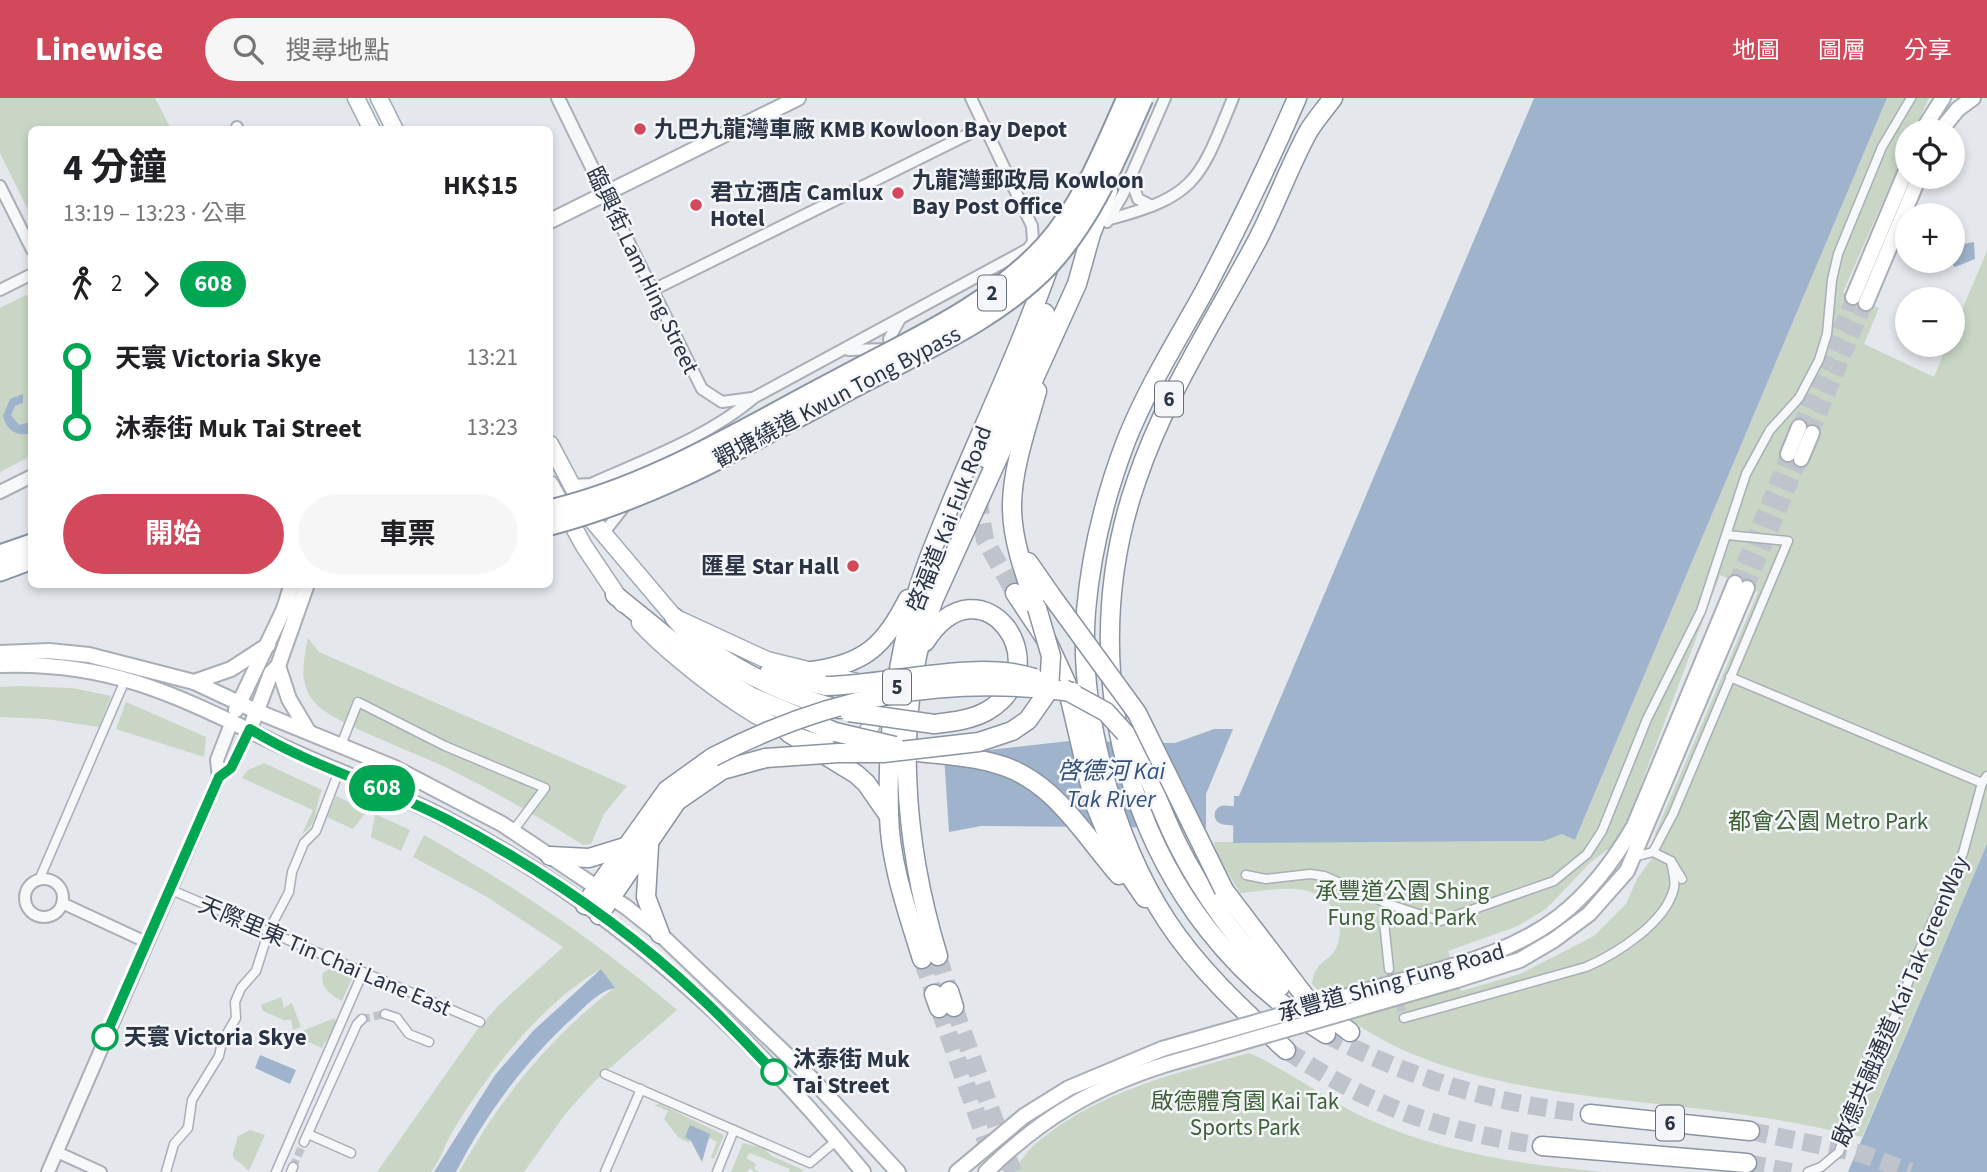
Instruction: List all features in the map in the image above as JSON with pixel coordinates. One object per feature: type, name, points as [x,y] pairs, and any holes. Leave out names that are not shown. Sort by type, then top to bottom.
[{"type":"highway","name":"啓福道 Kai Fuk Road","points":[[1119,98],[1056,248],[1035,312],[927,561],[912,610],[898,673],[890,747],[889,816],[905,908],[930,958],[909,802],[909,727],[919,650],[934,599],[1021,405],[1046,358],[1077,284],[1091,234],[1145,98]]},
{"type":"highway","name":"觀塘繞道 Kwun Tong Bypass","points":[[553,509],[620,489],[684,461],[952,318],[999,288],[1046,245],[1071,212],[1103,152],[1126,98]]},
{"type":"highway","name":"觀塘繞道 Kwun Tong Bypass","points":[[553,524],[617,506],[695,472],[947,338],[1007,300],[1049,264],[1079,226],[1104,184],[1145,98]]},
{"type":"highway","name":"6","points":[[1286,1050],[1219,985],[1118,857],[1104,775],[1077,689],[1096,537],[1114,476],[1142,406],[1241,222],[1297,98]]},
{"type":"highway","name":"6","points":[[1077,689],[1106,712],[1125,733],[1140,759],[1178,847],[1203,890],[1256,961],[1326,1034],[1253,977],[1199,919],[1161,857],[1129,781],[1113,693],[1115,570],[1135,484],[1176,384],[1259,237],[1309,131],[1333,98]]},
{"type":"highway","points":[[985,464],[1045,315],[1056,248]]},
{"type":"highway","name":"5","points":[[1017,544],[1012,503],[1018,466],[1046,358]]},
{"type":"highway","points":[[1017,544],[1137,713],[1224,890],[1307,999],[1350,1032]]},
{"type":"highway","points":[[592,910],[677,801],[722,770],[766,758],[839,752],[883,753],[979,742],[1012,732],[1028,720],[1049,690],[1051,656],[1017,544]]},
{"type":"highway","points":[[0,555],[28,545]]},
{"type":"highway","points":[[0,571],[28,560]]},
{"type":"highway","points":[[812,671],[853,662],[882,642],[900,615],[927,561]]},
{"type":"highway","points":[[1015,593],[1077,689],[1084,768],[1118,857]]},
{"type":"highway","points":[[615,595],[665,638],[739,689],[797,718],[835,732],[903,749],[993,762],[1023,774],[1053,795],[1118,857],[1167,921]]},
{"type":"highway","points":[[674,617],[707,648],[766,682],[813,703],[849,712],[934,724],[978,715],[1000,700],[1014,678],[1018,664],[1016,640],[1008,627],[996,616],[980,610],[963,610],[943,619],[919,650]]},
{"type":"highway","points":[[732,662],[785,679],[825,686],[997,672],[1023,675],[1077,689]]},
{"type":"highway","points":[[605,892],[628,846],[667,790],[713,757],[779,725],[867,698],[984,685],[1077,689]]},
{"type":"highway","points":[[789,733],[856,774],[866,783],[889,816]]},
{"type":"highway","points":[[651,836],[645,881],[646,897],[660,934]]},
{"type":"highway","points":[[550,856],[589,858],[628,846]]},
{"type":"highway","name":"6","points":[[1590,1114],[1750,1132]]},
{"type":"highway","name":"6","points":[[1542,1146],[1747,1163]]},
{"type":"main road","points":[[356,98],[370,126]]},
{"type":"main road","points":[[379,98],[393,126]]},
{"type":"main road","points":[[1930,119],[1943,98]]},
{"type":"main road","points":[[1950,119],[1973,98]]},
{"type":"main road","points":[[553,220],[788,100]]},
{"type":"main road","points":[[1900,189],[1860,300],[1913,189]]},
{"type":"main road","points":[[1794,457],[1806,430]]},
{"type":"main road","points":[[553,450],[602,535],[674,617],[744,651],[862,684],[874,699],[873,724],[859,739],[834,746],[789,733],[697,675],[659,643],[615,595],[553,489]]},
{"type":"main road","name":"承豐道 Shing Fung Road","points":[[957,1172],[1024,1116],[1046,1101],[1101,1072],[1162,1049],[1455,973],[1520,960],[1554,940],[1588,914],[1614,888],[1634,857],[1741,585],[1634,826],[1613,862],[1576,904],[1540,932],[1455,973],[1107,1084],[1068,1106],[1018,1141],[986,1172]]},
{"type":"main road","points":[[232,720],[268,645],[290,588]]},
{"type":"main road","points":[[250,729],[308,589]]},
{"type":"main road","points":[[194,682],[231,669],[268,645]]},
{"type":"main road","points":[[0,653],[49,651],[89,655],[194,682],[256,712],[393,767],[513,831],[605,892],[660,934],[767,1034],[900,1170]]},
{"type":"main road","points":[[0,665],[71,667],[126,678],[232,720],[446,818],[592,910],[699,996],[837,1140],[863,1172]]},
{"type":"main road","points":[[278,666],[289,699],[308,732]]},
{"type":"street","name":"臨興街 Lam Hing Street","points":[[558,98],[706,394],[728,403],[755,397]]},
{"type":"street","points":[[571,485],[591,484],[733,415],[755,397],[916,309],[1009,262],[1028,249],[1033,233],[971,98]]},
{"type":"street","points":[[1110,219],[1165,98]]},
{"type":"street","points":[[1091,234],[1110,219],[1152,206],[1182,192],[1206,161],[1233,98]]},
{"type":"street","points":[[1246,876],[1266,879],[1310,874],[1324,876],[1391,905],[1440,922],[1554,881],[1587,854],[1602,831],[1647,719],[1701,611],[1738,496],[1760,447],[1798,398],[1819,360],[1827,334],[1832,280],[1838,254],[1882,147],[1911,98]]},
{"type":"street","points":[[653,290],[985,125]]},
{"type":"street","points":[[1130,177],[1138,199],[1152,206]]},
{"type":"street","points":[[0,186],[28,242]]},
{"type":"street","points":[[916,309],[926,330],[934,331],[984,304],[997,292],[1009,262]]},
{"type":"street","points":[[0,290],[28,276]]},
{"type":"street","points":[[602,535],[617,512],[625,506],[675,486],[897,368],[888,349],[889,339],[902,317]]},
{"type":"street","points":[[842,351],[888,349]]},
{"type":"street","points":[[842,351],[856,357],[863,385]]},
{"type":"street","points":[[651,457],[644,466],[646,473],[675,486]]},
{"type":"street","points":[[0,492],[28,478]]},
{"type":"street","points":[[1653,852],[1673,814],[1788,541],[1727,536]]},
{"type":"street","points":[[1730,677],[1984,780]]},
{"type":"street","points":[[39,880],[126,678]]},
{"type":"street","points":[[341,745],[358,702],[545,788],[513,831]]},
{"type":"street","points":[[219,777],[216,760],[232,720]]},
{"type":"street","points":[[48,1172],[219,777],[231,768],[250,729]]},
{"type":"street","points":[[166,1172],[174,1143],[188,1128],[192,1100],[219,1056],[222,1042],[236,1018],[235,1002],[241,988],[257,971],[269,930],[289,892],[292,872],[304,843],[316,831],[339,771]]},
{"type":"street","name":"啟德共融通道 Kai Tak GreenWay","points":[[1808,1172],[1821,1167],[1839,1152],[1851,1112],[1874,1055],[1900,1007],[1916,958],[1962,853],[1984,780]]},
{"type":"street","points":[[1634,857],[1653,852],[1671,861],[1682,879]]},
{"type":"street","points":[[1404,1018],[1586,967],[1611,956],[1630,944],[1662,909],[1675,887],[1671,861]]},
{"type":"street","points":[[47,879],[58,885],[62,903],[49,916],[32,912],[25,895],[30,884],[47,879]]},
{"type":"street","name":"天際里東 Tin Chai Lane East","points":[[169,888],[480,1022]]},
{"type":"street","points":[[62,903],[146,942]]},
{"type":"street","points":[[1389,969],[1384,922],[1391,905]]},
{"type":"street","points":[[276,1172],[363,972]]},
{"type":"street","points":[[385,1014],[397,1018],[409,1034],[429,1042]]},
{"type":"street","points":[[351,1153],[306,1138],[362,1019]]},
{"type":"street","points":[[605,1074],[810,1163],[837,1140]]},
{"type":"street","points":[[605,1172],[641,1089]]},
{"type":"street","points":[[716,1172],[734,1130]]},
{"type":"street","points":[[57,1152],[101,1172]]},
{"type":"green space","points":[[0,98],[155,98],[169,126],[28,126],[28,210],[0,153]]},
{"type":"green space","name":"都會公園 Metro Park","points":[[1887,98],[1929,98],[1919,119],[1895,119],[1895,174],[1843,292],[1879,308],[1864,344],[1934,377],[1942,357],[1965,357],[1965,303],[1987,251],[1987,844],[1862,1137],[1766,1118],[1579,1095],[1517,1084],[1458,1070],[1403,1050],[1353,1022],[1312,984],[1317,969],[1334,952],[1339,936],[1338,918],[1326,900],[1304,890],[1292,889],[1240,893],[1217,855],[1214,842],[1544,841],[1562,834],[1575,840]],"holes":[[[1720,575],[1758,592],[1655,834],[1660,847],[1637,879],[1626,904],[1594,936],[1520,974],[1461,991],[1448,951],[1518,926],[1546,909],[1591,862],[1614,845],[1628,819]]]},
{"type":"green space","points":[[28,296],[28,458],[0,472],[0,308]]},
{"type":"green space","points":[[308,638],[319,652],[627,786],[604,814],[591,844],[583,845],[465,777],[325,712],[310,696],[304,681]]},
{"type":"green space","points":[[0,687],[72,688],[111,696],[99,727],[46,719],[0,717]]},
{"type":"green space","points":[[126,702],[206,737],[204,757],[116,729]]},
{"type":"green space","points":[[264,763],[322,790],[312,824],[302,834],[313,810],[242,778],[248,770]]},
{"type":"green space","points":[[336,796],[367,811],[353,829],[327,817]]},
{"type":"green space","points":[[375,814],[410,830],[401,851],[371,837]]},
{"type":"green space","points":[[424,835],[555,916],[677,1010],[596,1080],[566,1113],[524,1172],[459,1172],[508,1095],[527,1072],[568,1028],[614,988],[601,969],[558,1001],[518,1040],[468,1106],[431,1172],[377,1172],[477,1030],[499,1005],[563,947],[487,897],[413,857]]},
{"type":"green space","points":[[333,967],[353,976],[342,1001],[324,986],[323,973]]},
{"type":"green space","points":[[281,997],[284,1008],[292,1003],[301,1027],[293,1030],[291,1020],[284,1020],[263,1011],[261,1005]]},
{"type":"green space","points":[[335,1018],[333,1031],[322,1048],[294,1034]]},
{"type":"green space","name":"啟德體育園 Kai Tak Sports Park","points":[[1249,1053],[1370,1120],[1426,1141],[1484,1156],[1603,1172],[1011,1172],[1040,1140],[1063,1123],[1113,1096],[1194,1068]]},
{"type":"green space","points":[[660,1104],[724,1135],[714,1159],[711,1157],[717,1142],[709,1138],[690,1139],[689,1143],[678,1137],[664,1119],[668,1111],[654,1105]]},
{"type":"green space","points":[[250,1130],[265,1135],[249,1171],[233,1155],[238,1136]]},
{"type":"green space","points":[[743,1143],[763,1148],[772,1156],[803,1170],[789,1172],[790,1169],[750,1153],[746,1158],[756,1164],[754,1169],[759,1172],[750,1168],[747,1172],[731,1172]]},
{"type":"water","points":[[1534,98],[1887,98],[1575,840],[1562,834],[1544,841],[1233,843],[1234,796],[1239,796]]},
{"type":"water","points":[[1974,242],[1975,259],[1965,263],[1965,244]]},
{"type":"water","points":[[23,394],[23,403],[15,406],[11,415],[19,425],[28,423],[28,433],[17,433],[10,429],[5,421],[3,416],[10,399]]},
{"type":"water","name":"啓德河 Kai Tak River","points":[[1214,729],[1233,729],[1206,794],[1206,828],[981,826],[949,832],[944,755],[1069,741],[1175,743]]},
{"type":"water","points":[[1987,844],[1987,1172],[1848,1172]]},
{"type":"water","points":[[601,969],[615,988],[589,1003],[524,1069],[494,1108],[456,1172],[434,1172],[495,1075],[534,1030]]},
{"type":"water","points":[[260,1055],[296,1070],[290,1084],[255,1068]]},
{"type":"water","points":[[690,1125],[710,1134],[702,1162],[691,1141],[685,1137]]},
{"type":"waterway","name":"啓德河 Kai Tak River","points":[[1224,815],[1234,816]]},
{"type":"tunnel","points":[[1799,427],[1853,297]]},
{"type":"tunnel","points":[[1812,433],[1866,303]]},
{"type":"tunnel","points":[[1735,583],[1788,454]]},
{"type":"tunnel","points":[[1747,588],[1801,459]]},
{"type":"tunnel","points":[[978,497],[985,540],[1015,593]]},
{"type":"tunnel","points":[[938,956],[949,991]]},
{"type":"tunnel","points":[[922,959],[934,994]]},
{"type":"tunnel","points":[[1389,969],[1404,1018]]},
{"type":"tunnel","points":[[954,1007],[1013,1172]]},
{"type":"tunnel","points":[[939,1008],[997,1172]]},
{"type":"tunnel","points":[[362,1019],[385,1014]]},
{"type":"tunnel","points":[[1326,1034],[1389,1064],[1454,1087],[1521,1104],[1590,1114]]},
{"type":"tunnel","points":[[1286,1050],[1348,1087],[1408,1114],[1471,1132],[1542,1146]]},
{"type":"tunnel","points":[[1750,1131],[1863,1154],[1910,1172]]},
{"type":"tunnel","points":[[293,1167],[304,1142]]},
{"type":"tunnel","points":[[1747,1163],[1791,1172]]},
{"type":"bus line","name":"608","points":[[105,1037],[219,777],[231,768],[242,751],[250,729],[271,741],[395,793],[446,818],[540,875],[644,949],[699,996],[774,1072]]},
{"type":"place","name":"九巴九龍灣車廠 KMB Kowloon Bay Depot","points":[[640,129]]},
{"type":"place","name":"九龍灣郵政局 Kowloon Bay Post Office","points":[[898,193]]},
{"type":"place","name":"君立酒店 Camlux Hotel","points":[[696,205]]},
{"type":"place","name":"匯星 Star Hall","points":[[853,566]]},
{"type":"place","name":"天寰 Victoria Skye","points":[[105,1037]]},
{"type":"place","name":"沐泰街 Muk Tai Street","points":[[774,1072]]},
{"type":"park label","name":"承豐道公園 Shing Fung Road Park","points":[[1402,904]]}]
